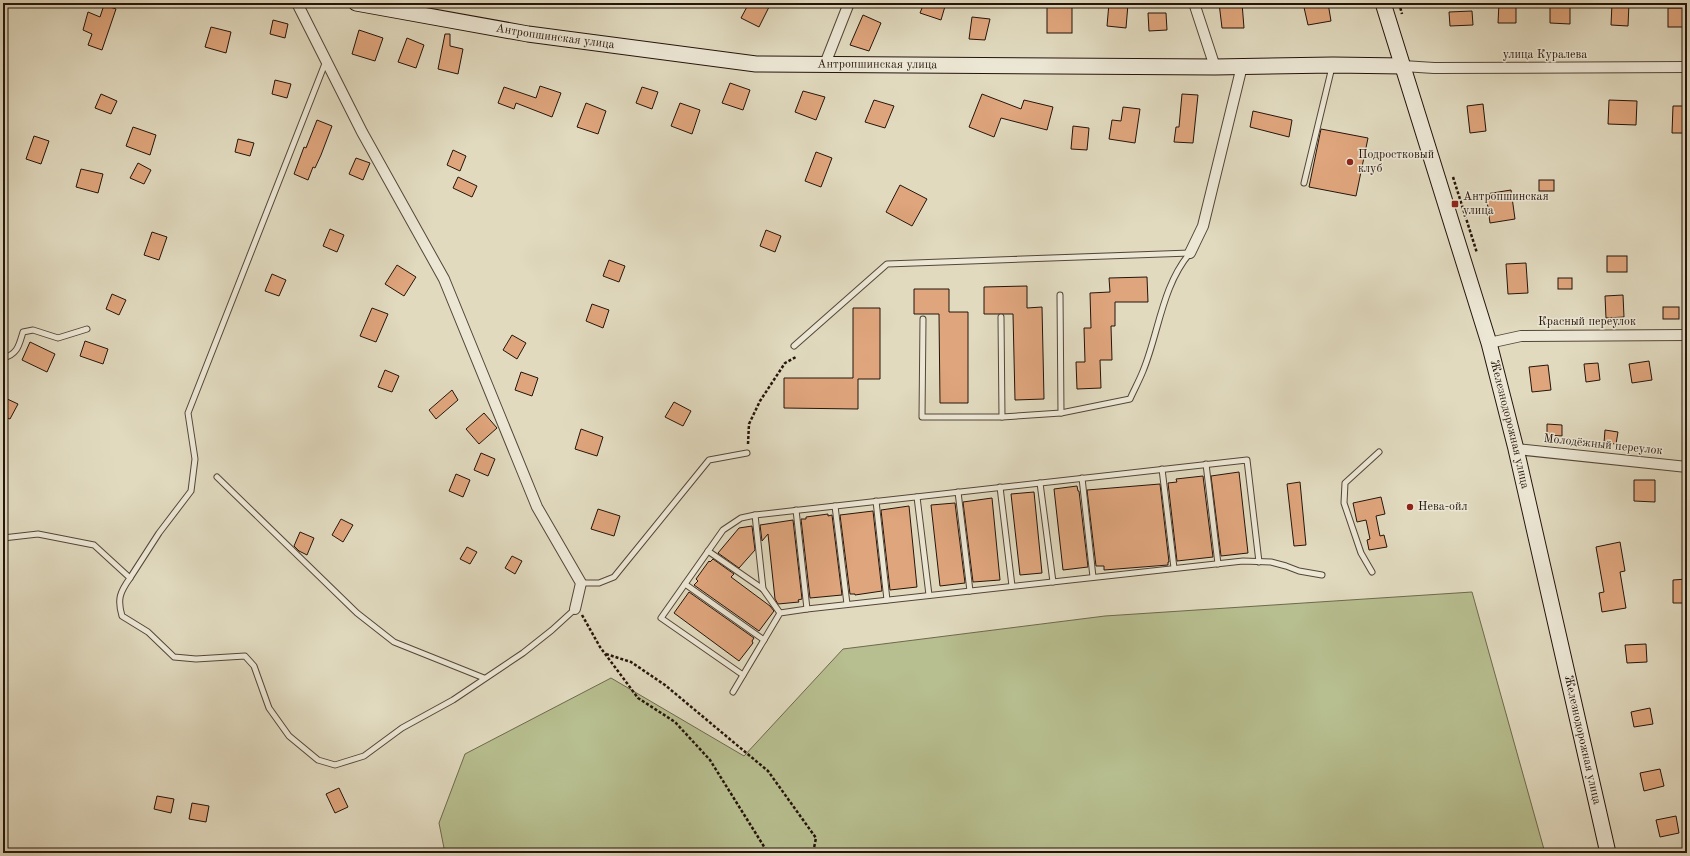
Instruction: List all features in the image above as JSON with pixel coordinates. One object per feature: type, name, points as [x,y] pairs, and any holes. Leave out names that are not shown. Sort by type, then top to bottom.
[{"type":"street","points":[[297,3],[362,132],[444,279],[537,507],[581,583],[576,609]]},
{"type":"street","name":"Антропшинская улица","points":[[356,3],[528,34],[756,64],[1215,67],[1333,65],[1403,66]]},
{"type":"street","points":[[825,64],[850,3]]},
{"type":"street","points":[[1194,3],[1215,67]]},
{"type":"street","name":"Железнодорожная улица","points":[[1383,3],[1489,343],[1516,449],[1608,853]]},
{"type":"street","points":[[1190,253],[1203,226],[1242,66]]},
{"type":"street","name":"улица Куралева","points":[[1403,66],[1434,68],[1687,67]]},
{"type":"street","name":"Красный переулок","points":[[1489,343],[1521,336],[1687,335]]},
{"type":"street","name":"Молодёжный переулок","points":[[1516,449],[1687,467]]},
{"type":"lane","points":[[326,60],[188,413],[195,458],[191,491],[159,533],[122,589],[118,604],[122,616],[148,632],[174,657],[196,659],[245,656],[254,666],[269,708],[289,736],[318,760],[335,764],[364,756],[402,728],[453,700],[523,653],[576,609]]},
{"type":"lane","points":[[1304,183],[1333,65]]},
{"type":"lane","points":[[794,346],[887,264],[1190,253]]},
{"type":"lane","points":[[923,319],[922,417],[1002,417],[1061,413],[1130,399],[1143,371],[1159,318],[1180,266],[1190,253]]},
{"type":"lane","points":[[1060,295],[1061,413]]},
{"type":"lane","points":[[1002,317],[1002,417]]},
{"type":"lane","points":[[3,358],[7,357],[18,349],[23,332],[33,330],[58,338],[87,329]]},
{"type":"lane","points":[[1372,572],[1361,553],[1344,503],[1345,484],[1378,452]]},
{"type":"lane","points":[[581,583],[600,583],[614,577],[709,460],[747,453]]},
{"type":"lane","points":[[743,675],[661,618],[723,530],[741,518],[796,510],[1247,460],[1259,562]]},
{"type":"lane","points":[[1206,464],[1218,564]]},
{"type":"lane","points":[[1162,469],[1174,568]]},
{"type":"lane","points":[[217,477],[357,613],[394,642],[484,678]]},
{"type":"lane","points":[[1082,478],[1094,577]]},
{"type":"lane","points":[[1040,483],[1053,582]]},
{"type":"lane","points":[[1000,487],[1012,586]]},
{"type":"lane","points":[[958,492],[970,591]]},
{"type":"lane","points":[[917,497],[928,595]]},
{"type":"lane","points":[[876,501],[887,600]]},
{"type":"lane","points":[[835,506],[847,604]]},
{"type":"lane","points":[[796,510],[807,609]]},
{"type":"lane","points":[[756,515],[763,589]]},
{"type":"lane","points":[[3,538],[38,534],[94,545],[130,578]]},
{"type":"lane","points":[[708,551],[763,589],[780,613]]},
{"type":"lane","points":[[780,613],[847,604],[1243,561],[1271,562],[1299,571],[1322,575]]},
{"type":"lane","points":[[685,584],[764,640]]},
{"type":"lane","points":[[733,692],[780,613]]},
{"type":"path","points":[[747,453],[749,424],[760,401],[785,363],[796,357]]},
{"type":"path","points":[[576,609],[583,617],[605,654],[638,698],[675,722],[710,760],[768,853]]},
{"type":"path","points":[[605,654],[631,662],[665,685],[768,771],[816,838],[813,853]]},
{"type":"green space","points":[[1472,592],[1545,853],[445,853],[439,823],[465,754],[611,678],[744,756],[843,649],[1105,616]]},
{"type":"building","points":[[749,3],[771,3],[759,27],[741,18]]},
{"type":"building","points":[[924,3],[946,3],[941,20],[920,13]]},
{"type":"building","points":[[1109,3],[1128,4],[1126,28],[1107,26]]},
{"type":"building","points":[[1219,3],[1242,3],[1244,28],[1222,28]]},
{"type":"building","points":[[1303,3],[1328,3],[1331,21],[1308,25]]},
{"type":"building","points":[[1499,3],[1516,3],[1516,23],[1498,23]]},
{"type":"building","points":[[1550,3],[1570,3],[1570,24],[1550,23]]},
{"type":"building","points":[[1612,3],[1629,3],[1628,26],[1611,25]]},
{"type":"building","points":[[1047,4],[1072,4],[1072,33],[1047,33]]},
{"type":"building","points":[[104,5],[116,9],[102,50],[88,45],[92,34],[83,30],[88,12],[100,17]]},
{"type":"building","points":[[1668,8],[1687,8],[1687,27],[1668,27]]},
{"type":"building","points":[[1472,11],[1473,25],[1450,26],[1449,12]]},
{"type":"building","points":[[1148,13],[1166,13],[1167,30],[1149,31]]},
{"type":"building","points":[[863,15],[881,23],[869,51],[850,45]]},
{"type":"building","points":[[972,17],[990,19],[985,40],[969,39]]},
{"type":"building","points":[[273,20],[288,24],[285,38],[270,34]]},
{"type":"building","points":[[211,27],[231,32],[226,53],[205,47]]},
{"type":"building","points":[[359,30],[383,38],[375,61],[352,54]]},
{"type":"building","points":[[445,34],[450,34],[450,46],[463,49],[458,74],[438,69]]},
{"type":"building","points":[[407,38],[424,45],[416,68],[398,62]]},
{"type":"building","points":[[275,80],[291,84],[287,98],[272,94]]},
{"type":"building","points":[[730,83],[750,90],[743,110],[722,103]]},
{"type":"building","points":[[540,86],[561,93],[552,117],[516,103],[514,109],[498,103],[504,87],[536,98]]},
{"type":"building","points":[[642,87],[658,92],[652,109],[636,103]]},
{"type":"building","points":[[803,91],[825,97],[816,120],[795,112]]},
{"type":"building","points":[[101,94],[117,101],[111,114],[95,108]]},
{"type":"building","points":[[982,94],[1021,109],[1024,100],[1053,107],[1047,130],[1001,118],[994,137],[969,127]]},
{"type":"building","points":[[1182,94],[1198,95],[1193,143],[1174,142],[1176,127],[1179,127]]},
{"type":"building","points":[[874,100],[894,106],[885,128],[865,122]]},
{"type":"building","points":[[1609,100],[1637,101],[1636,125],[1608,124]]},
{"type":"building","points":[[586,103],[606,111],[598,134],[577,127]]},
{"type":"building","points":[[680,103],[700,110],[692,134],[671,126]]},
{"type":"building","points":[[1483,104],[1486,131],[1470,133],[1467,106]]},
{"type":"building","points":[[1673,106],[1687,106],[1687,133],[1672,133]]},
{"type":"building","points":[[1123,107],[1140,109],[1135,143],[1109,139],[1112,120],[1121,121]]},
{"type":"building","points":[[1253,111],[1292,120],[1289,137],[1250,127]]},
{"type":"building","points":[[317,120],[332,126],[321,155],[315,168],[313,167],[308,180],[294,174],[304,147],[306,148]]},
{"type":"building","points":[[1073,126],[1089,128],[1087,150],[1071,149]]},
{"type":"building","points":[[133,127],[156,135],[150,155],[126,146]]},
{"type":"building","points":[[1321,129],[1368,138],[1356,196],[1309,187]]},
{"type":"building","points":[[34,136],[49,141],[41,164],[26,159]]},
{"type":"building","points":[[238,139],[254,143],[250,156],[235,152]]},
{"type":"building","points":[[453,150],[466,156],[460,171],[447,165]]},
{"type":"building","points":[[816,152],[832,158],[821,187],[805,181]]},
{"type":"building","points":[[356,158],[370,163],[363,180],[349,174]]},
{"type":"building","points":[[138,163],[151,170],[144,184],[130,178]]},
{"type":"building","points":[[81,169],[103,174],[98,193],[76,187]]},
{"type":"building","points":[[458,177],[477,186],[472,197],[453,188]]},
{"type":"building","points":[[1539,180],[1554,180],[1554,191],[1539,191]]},
{"type":"building","points":[[900,185],[927,199],[912,226],[886,212]]},
{"type":"building","points":[[1511,190],[1515,219],[1490,223],[1486,194]]},
{"type":"building","points":[[330,229],[344,235],[337,252],[323,246]]},
{"type":"building","points":[[766,230],[781,236],[775,252],[760,246]]},
{"type":"building","points":[[152,232],[167,237],[159,260],[144,255]]},
{"type":"building","points":[[1607,256],[1627,256],[1627,272],[1607,272]]},
{"type":"building","points":[[609,260],[625,266],[619,282],[603,276]]},
{"type":"building","points":[[1526,263],[1528,293],[1508,294],[1506,264]]},
{"type":"building","points":[[397,265],[416,277],[404,296],[385,284]]},
{"type":"building","points":[[272,274],[286,280],[279,296],[265,291]]},
{"type":"building","points":[[1147,277],[1148,302],[1115,302],[1115,326],[1111,326],[1112,360],[1100,360],[1101,388],[1077,389],[1076,362],[1085,362],[1084,328],[1091,328],[1090,293],[1110,292],[1109,278]]},
{"type":"building","points":[[1558,278],[1572,278],[1572,289],[1558,289]]},
{"type":"building","points":[[1027,286],[1027,308],[1042,307],[1044,399],[1015,400],[1013,314],[984,314],[984,287]]},
{"type":"building","points":[[914,289],[949,289],[949,312],[968,312],[968,403],[940,403],[939,314],[914,314]]},
{"type":"building","points":[[112,294],[126,300],[119,315],[106,309]]},
{"type":"building","points":[[1623,295],[1624,317],[1606,318],[1605,296]]},
{"type":"building","points":[[592,304],[609,310],[603,328],[586,321]]},
{"type":"building","points":[[1663,307],[1679,307],[1679,319],[1663,319]]},
{"type":"building","points":[[372,308],[388,314],[376,342],[360,336]]},
{"type":"building","points":[[853,308],[880,308],[880,379],[858,379],[858,409],[784,408],[784,378],[853,378]]},
{"type":"building","points":[[512,335],[526,343],[517,359],[503,350]]},
{"type":"building","points":[[85,341],[108,349],[103,364],[80,356]]},
{"type":"building","points":[[30,342],[55,354],[47,372],[22,360]]},
{"type":"building","points":[[1649,361],[1652,380],[1632,383],[1629,364]]},
{"type":"building","points":[[1598,363],[1600,380],[1586,382],[1584,364]]},
{"type":"building","points":[[1548,365],[1551,390],[1532,392],[1529,367]]},
{"type":"building","points":[[385,370],[399,376],[392,392],[378,387]]},
{"type":"building","points":[[521,372],[538,378],[532,396],[515,390]]},
{"type":"building","points":[[452,390],[458,400],[436,419],[429,410]]},
{"type":"building","points":[[3,397],[18,404],[10,419],[3,416]]},
{"type":"building","points":[[674,402],[691,411],[683,426],[665,417]]},
{"type":"building","points":[[484,413],[497,428],[479,444],[466,429]]},
{"type":"building","points":[[1547,424],[1562,425],[1562,436],[1547,435]]},
{"type":"building","points":[[581,429],[603,437],[597,456],[575,449]]},
{"type":"building","points":[[1605,430],[1618,432],[1616,444],[1604,443]]},
{"type":"building","points":[[481,453],[495,459],[488,476],[474,470]]},
{"type":"building","points":[[1239,472],[1248,553],[1221,556],[1211,476]]},
{"type":"building","points":[[456,474],[470,480],[463,497],[449,491]]},
{"type":"building","points":[[1203,476],[1213,557],[1177,561],[1168,483],[1177,482],[1176,479]]},
{"type":"building","points":[[1634,480],[1655,480],[1655,502],[1634,501]]},
{"type":"building","points":[[1300,482],[1306,545],[1294,546],[1287,484]]},
{"type":"building","points":[[1160,484],[1169,562],[1168,565],[1104,570],[1104,566],[1096,566],[1087,490]]},
{"type":"building","points":[[1077,486],[1079,491],[1088,567],[1063,570],[1054,489]]},
{"type":"building","points":[[1034,492],[1042,573],[1020,575],[1011,494]]},
{"type":"building","points":[[1381,497],[1385,514],[1376,516],[1380,536],[1384,535],[1387,547],[1369,550],[1367,540],[1370,539],[1366,520],[1357,522],[1353,503]]},
{"type":"building","points":[[992,498],[1000,580],[973,582],[963,502]]},
{"type":"building","points":[[955,503],[965,583],[940,586],[931,505]]},
{"type":"building","points":[[909,506],[917,587],[890,590],[881,510]]},
{"type":"building","points":[[598,509],[620,516],[614,536],[591,529]]},
{"type":"building","points":[[873,511],[882,591],[855,595],[850,594],[840,515]]},
{"type":"building","points":[[828,514],[828,516],[832,515],[842,595],[810,598],[801,519]]},
{"type":"building","points":[[341,519],[353,525],[343,542],[332,535]]},
{"type":"building","points":[[793,520],[802,599],[798,600],[799,602],[778,604],[775,599],[768,534],[762,541],[760,525]]},
{"type":"building","points":[[752,526],[755,550],[739,568],[718,553],[739,528]]},
{"type":"building","points":[[300,532],[314,538],[307,555],[299,551],[294,546]]},
{"type":"building","points":[[1620,542],[1625,571],[1620,572],[1626,608],[1602,612],[1599,593],[1604,592],[1596,547]]},
{"type":"building","points":[[467,547],[477,552],[470,564],[460,559]]},
{"type":"building","points":[[512,556],[522,561],[515,574],[505,568]]},
{"type":"building","points":[[713,559],[734,574],[731,577],[770,606],[774,611],[759,631],[694,585],[698,581],[696,579],[709,561],[710,562]]},
{"type":"building","points":[[1687,579],[1687,603],[1673,603],[1673,580]]},
{"type":"building","points":[[689,592],[754,638],[752,641],[753,643],[739,661],[674,613]]},
{"type":"building","points":[[1646,644],[1647,662],[1627,663],[1625,645]]},
{"type":"building","points":[[1650,708],[1653,724],[1634,727],[1631,712]]},
{"type":"building","points":[[1660,769],[1664,786],[1644,791],[1640,773]]},
{"type":"building","points":[[339,788],[348,807],[335,813],[326,794]]},
{"type":"building","points":[[157,796],[174,799],[171,813],[154,809]]},
{"type":"building","points":[[192,803],[209,806],[206,822],[189,819]]},
{"type":"building","points":[[1676,816],[1679,833],[1660,837],[1656,820]]},
{"type":"place","name":"Подростковый клуб","points":[[1350,162]]},
{"type":"place","name":"Антропшинская улица","points":[[1455,204]]},
{"type":"place","name":"Нева-ойл","points":[[1410,507]]}]
